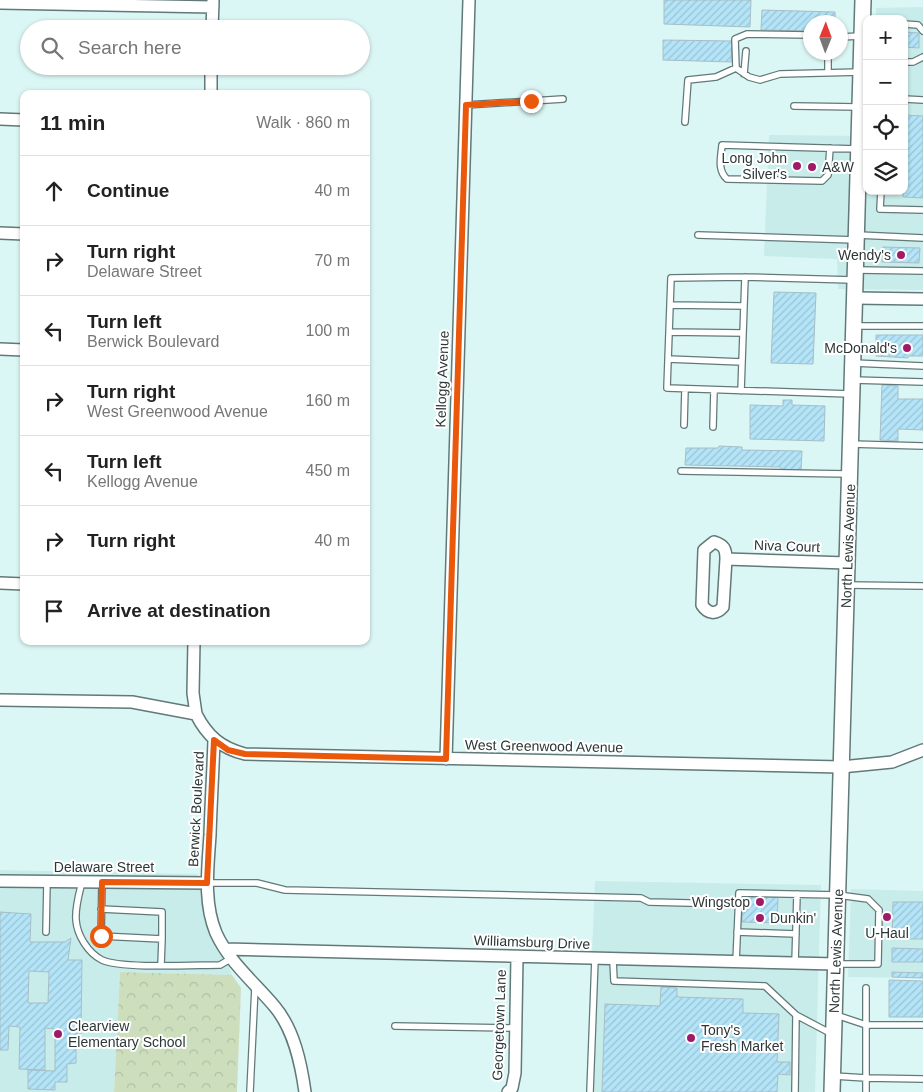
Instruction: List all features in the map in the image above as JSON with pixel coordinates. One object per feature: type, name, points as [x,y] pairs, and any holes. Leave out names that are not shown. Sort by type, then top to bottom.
[{"type":"main road","name":"North Lewis Avenue","points":[[863,0],[864,15]]},
{"type":"main road","name":"North Lewis Avenue","points":[[832,1092],[854,298],[863,65]]},
{"type":"street","name":"Kellogg Avenue","points":[[446,759],[469,0]]},
{"type":"street","points":[[0,3],[213,3],[212,20]]},
{"type":"street","points":[[210,90],[211,75]]},
{"type":"street","points":[[0,119],[20,120]]},
{"type":"street","points":[[0,234],[20,234]]},
{"type":"street","points":[[854,298],[923,299]]},
{"type":"street","points":[[0,349],[20,350]]},
{"type":"street","points":[[714,542],[722,544],[726,551],[726,559],[723,607],[718,612],[706,611],[702,605],[704,550],[714,542]]},
{"type":"street","name":"Niva Court","points":[[726,559],[847,563]]},
{"type":"street","points":[[0,583],[20,584]]},
{"type":"street","points":[[0,700],[132,702],[196,714],[193,693],[194,645]]},
{"type":"street","name":"West Greenwood Avenue","points":[[196,714],[204,729],[214,740],[228,750],[245,754],[841,767],[892,762],[923,750]]},
{"type":"street","name":"Berwick Boulevard","points":[[214,740],[207,883],[209,909],[216,933],[229,954],[276,1008],[289,1031],[300,1063],[305,1092]]},
{"type":"street","name":"Delaware Street","points":[[0,882],[207,883]]},
{"type":"street","name":"Williamsburg Drive","points":[[229,954],[517,957],[836,964]]},
{"type":"street","name":"Georgetown Lane","points":[[508,1092],[512,1088],[515,1072],[517,957]]},
{"type":"lane","points":[[908,24],[918,25],[923,31]]},
{"type":"lane","points":[[848,33],[863,28]]},
{"type":"lane","points":[[736,68],[735,39],[747,34],[803,35]]},
{"type":"lane","points":[[744,74],[746,51]]},
{"type":"lane","points":[[908,62],[913,62],[923,57]]},
{"type":"lane","points":[[828,60],[828,73]]},
{"type":"lane","points":[[736,68],[744,74],[760,80],[780,74],[828,73],[863,65]]},
{"type":"lane","points":[[685,122],[688,80],[716,77],[736,68]]},
{"type":"lane","points":[[466,105],[563,99]]},
{"type":"lane","points":[[908,99],[923,100]]},
{"type":"lane","points":[[794,106],[860,107]]},
{"type":"lane","points":[[830,148],[828,175],[822,181],[727,180],[722,175],[720,167],[722,145],[830,148],[859,149]]},
{"type":"lane","points":[[880,195],[880,210],[923,210]]},
{"type":"lane","points":[[698,235],[923,238]]},
{"type":"lane","points":[[923,271],[855,275],[671,278],[667,388],[741,391],[923,382]]},
{"type":"lane","points":[[741,391],[744,277]]},
{"type":"lane","points":[[670,305],[744,306]]},
{"type":"lane","points":[[854,326],[923,326]]},
{"type":"lane","points":[[669,332],[743,333]]},
{"type":"lane","points":[[668,359],[742,362]]},
{"type":"lane","points":[[853,363],[923,366]]},
{"type":"lane","points":[[684,425],[685,389]]},
{"type":"lane","points":[[713,427],[714,390]]},
{"type":"lane","points":[[850,444],[923,446]]},
{"type":"lane","points":[[681,471],[850,474]]},
{"type":"lane","points":[[846,585],[923,586]]},
{"type":"lane","points":[[46,932],[47,882]]},
{"type":"lane","points":[[82,882],[76,920],[78,933],[93,954],[102,960],[114,964],[220,965],[229,954]]},
{"type":"lane","points":[[102,882],[101,936],[162,939]]},
{"type":"lane","points":[[207,883],[257,883],[285,890],[641,898],[649,902],[729,904]]},
{"type":"lane","points":[[736,962],[739,893],[838,895],[868,898],[879,910],[878,964],[836,964]]},
{"type":"lane","points":[[795,963],[797,894]]},
{"type":"lane","points":[[101,909],[162,912],[161,965]]},
{"type":"lane","points":[[737,932],[796,934]]},
{"type":"lane","points":[[590,1092],[595,959]]},
{"type":"lane","points":[[613,960],[614,981],[765,986],[796,1015],[834,1035]]},
{"type":"lane","points":[[250,1092],[255,985]]},
{"type":"lane","points":[[866,988],[866,1092]]},
{"type":"lane","points":[[834,1014],[866,1025],[923,1025]]},
{"type":"lane","points":[[795,1092],[796,1015]]},
{"type":"lane","points":[[395,1026],[516,1028]]},
{"type":"lane","points":[[833,1076],[923,1079]]},
{"type":"shaded area","points":[[923,7],[923,290],[838,289],[837,259],[764,256],[769,135],[863,136],[863,195],[908,195],[908,15],[876,15],[876,8]]},
{"type":"shaded area","name":"Clearview Elementary School","points":[[0,870],[197,874],[232,975],[120,972],[114,1092],[0,1092]]},
{"type":"shaded area","points":[[595,881],[821,885],[815,1092],[586,1092]]},
{"type":"shaded area","name":"U-Haul","points":[[851,889],[923,891],[923,978],[848,977]]},
{"type":"green space","points":[[120,972],[232,975],[241,988],[237,1092],[114,1092]]},
{"type":"building","points":[[664,0],[751,0],[750,27],[664,24]]},
{"type":"building","points":[[762,10],[835,12],[835,15],[803,15],[803,31],[761,30]]},
{"type":"building","points":[[908,32],[919,33],[919,48],[908,47]]},
{"type":"building","points":[[663,40],[732,41],[731,62],[663,60]]},
{"type":"building","points":[[908,115],[923,116],[923,198],[903,197],[903,195],[908,195]]},
{"type":"building","points":[[883,247],[920,248],[919,263],[882,262]]},
{"type":"building","points":[[774,292],[816,293],[813,364],[771,363]]},
{"type":"building","points":[[876,335],[923,335],[923,356],[908,356],[908,358],[876,356]]},
{"type":"building","points":[[882,385],[898,386],[898,399],[923,399],[923,430],[898,429],[898,441],[880,440]]},
{"type":"building","points":[[783,400],[792,400],[792,405],[825,406],[824,441],[750,439],[750,405],[783,406]]},
{"type":"building","points":[[719,446],[742,447],[742,450],[802,451],[801,471],[781,471],[781,467],[685,465],[686,448],[718,448]]},
{"type":"building","points":[[743,896],[778,897],[777,923],[742,922]]},
{"type":"building","points":[[893,902],[923,902],[923,939],[892,939]]},
{"type":"building","points":[[0,912],[31,914],[30,942],[65,942],[71,938],[68,960],[82,960],[81,1034],[76,1034],[76,1063],[67,1064],[67,1082],[55,1082],[55,1090],[28,1089],[28,1070],[55,1071],[55,1029],[45,1028],[45,1070],[19,1069],[20,1027],[9,1026],[8,1050],[0,1050]],"holes":[[[29,971],[49,972],[48,1003],[28,1003]]]},
{"type":"building","points":[[892,948],[923,949],[923,962],[892,962]]},
{"type":"building","points":[[892,972],[923,973],[923,978],[892,977]]},
{"type":"building","points":[[889,980],[923,981],[923,1017],[889,1017]]},
{"type":"building","name":"Tony's Fresh Market","points":[[661,987],[677,988],[677,997],[743,999],[743,1013],[779,1014],[777,1062],[790,1062],[790,1075],[778,1074],[777,1092],[602,1092],[605,1004],[660,1006]]},
{"type":"place","name":"Long John Silver's","points":[[797,166]]},
{"type":"place","name":"A&W","points":[[812,167]]},
{"type":"place","name":"Wendy's","points":[[901,255]]},
{"type":"place","name":"McDonald's","points":[[907,348]]},
{"type":"place","name":"Wingstop","points":[[760,902]]},
{"type":"place","name":"U-Haul","points":[[887,917]]},
{"type":"place","name":"Dunkin'","points":[[760,918]]},
{"type":"place","name":"Clearview Elementary School","points":[[58,1034]]},
{"type":"place","name":"Tony's Fresh Market","points":[[691,1038]]},
{"type":"route","points":[[101,936],[102,882],[207,883],[214,740],[228,750],[245,754],[446,759],[466,105],[531,101]]}]
